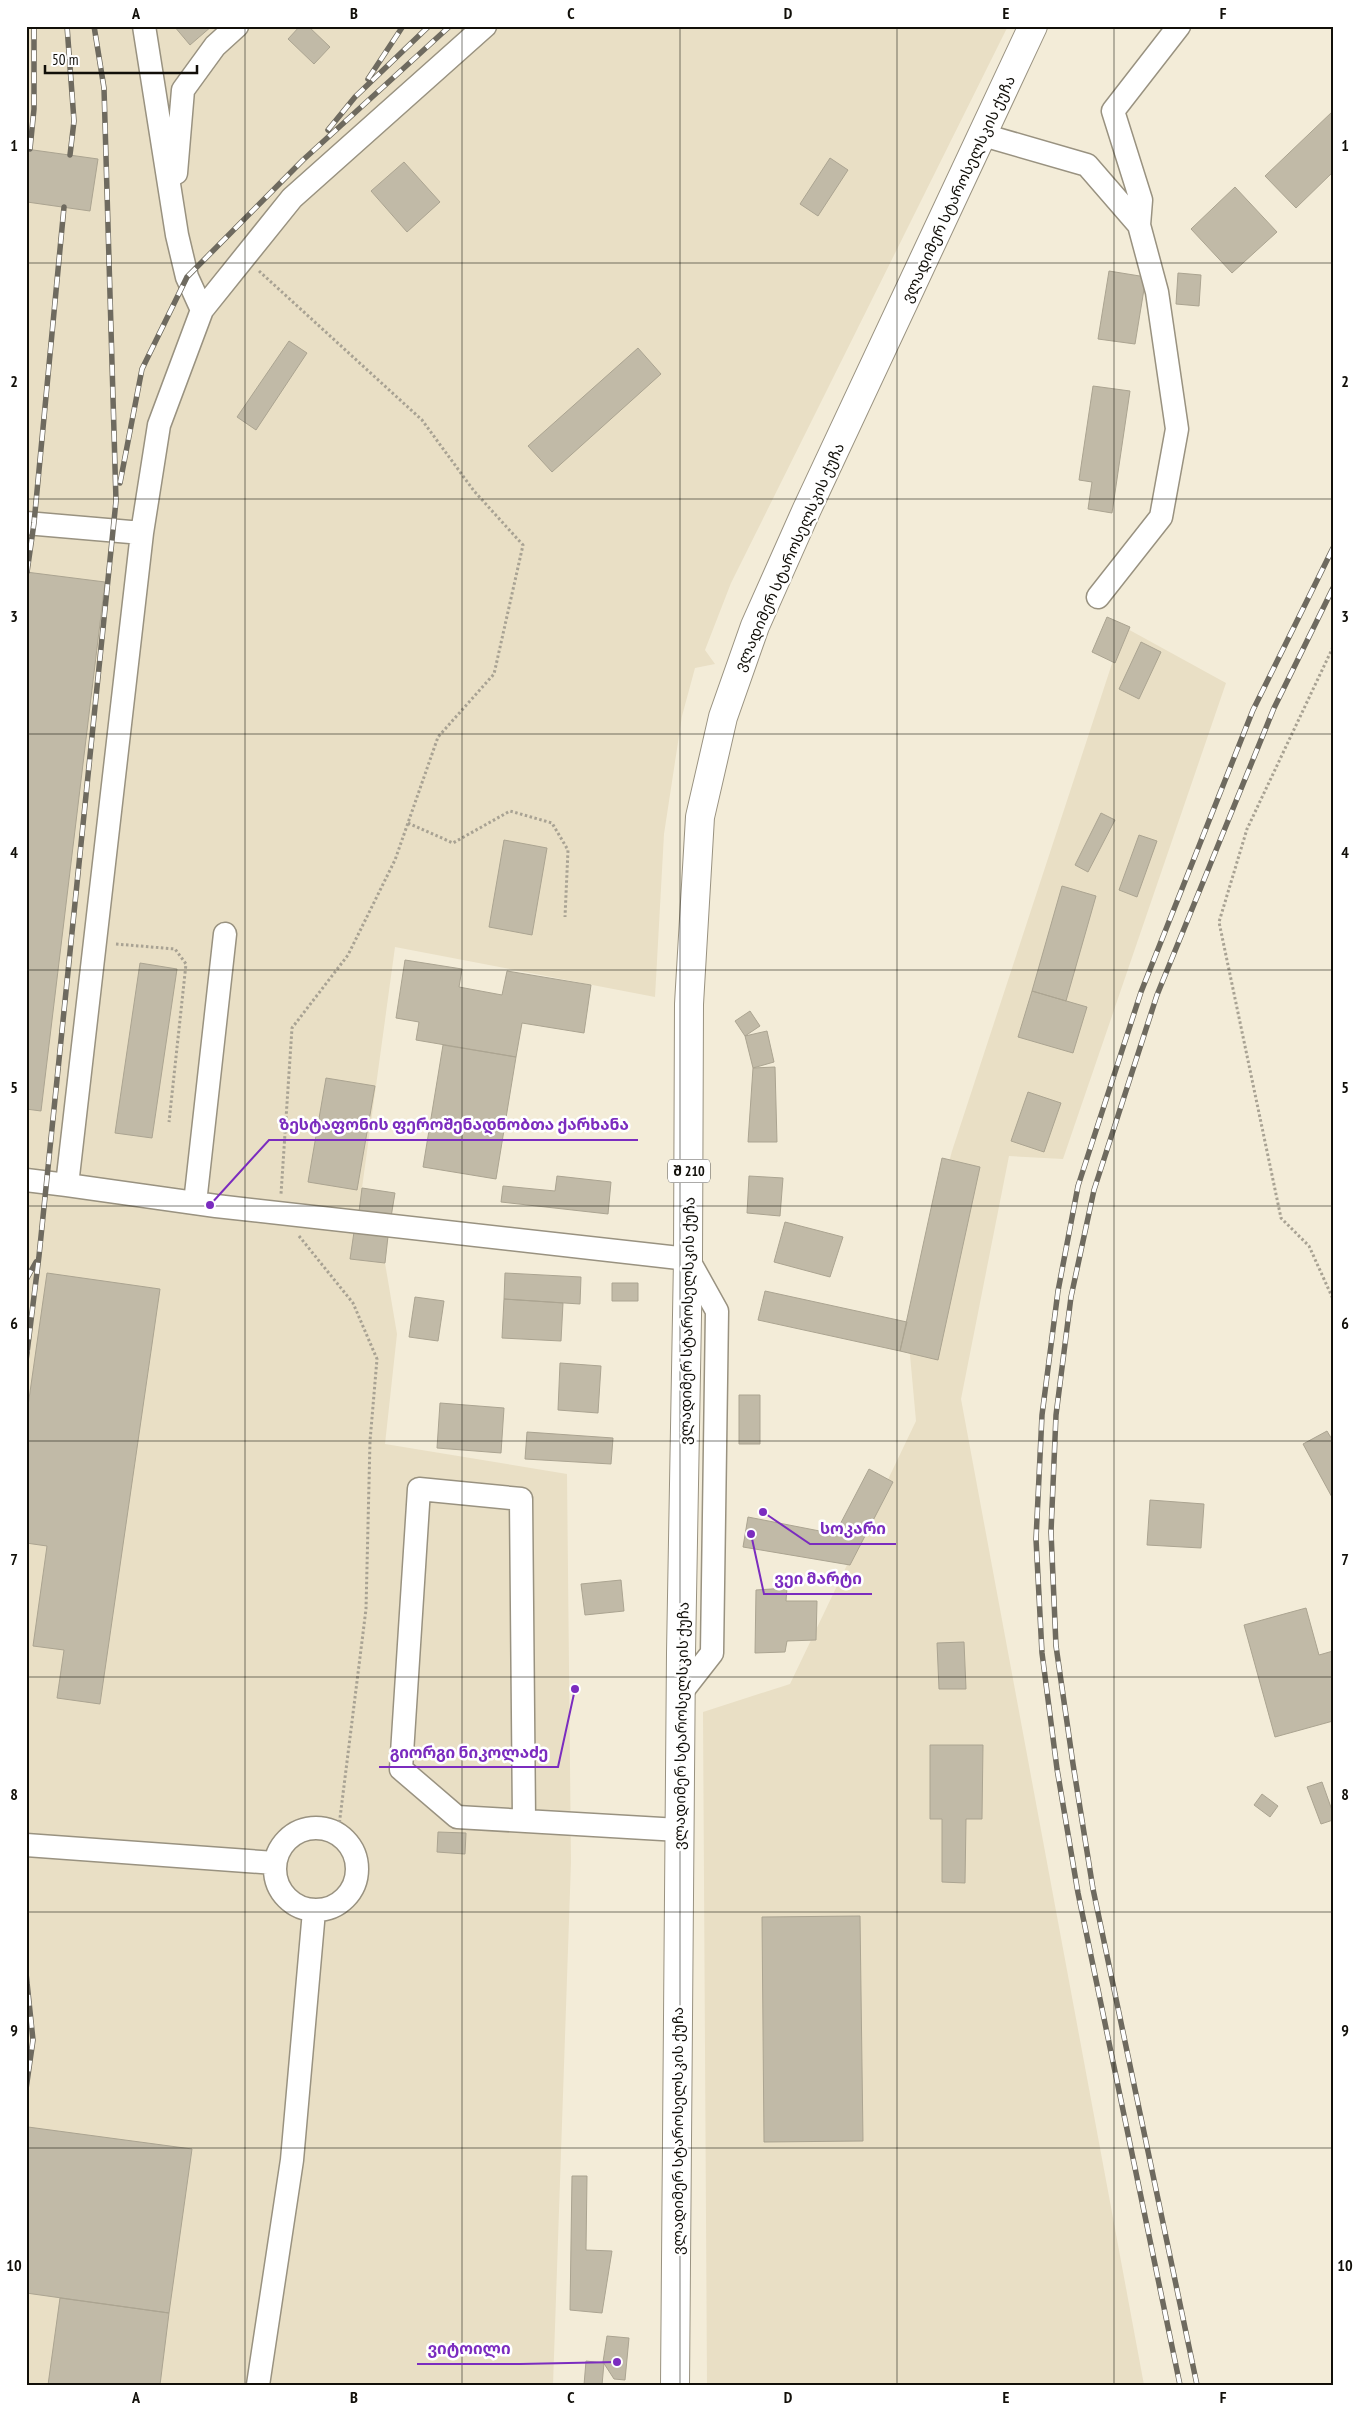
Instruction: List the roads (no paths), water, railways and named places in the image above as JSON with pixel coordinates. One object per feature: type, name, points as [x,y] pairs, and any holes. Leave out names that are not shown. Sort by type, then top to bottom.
[{"type":"main road","name":"ვლადიმერ სტაროსელსკის ქუჩა","points":[[675,2385],[680,1694],[688,1258],[689,1004],[700,826],[723,717],[755,626],[1033,26]]},
{"type":"lane","points":[[144,26],[177,235],[187,278],[202,310]]},
{"type":"lane","points":[[177,235],[176,169],[183,90],[215,46],[236,26]]},
{"type":"lane","points":[[67,1185],[142,533],[159,425],[202,310],[244,256],[292,198],[485,26]]},
{"type":"lane","points":[[1098,597],[1161,517],[1177,429],[1157,292],[1139,225],[1141,200],[1113,111],[1179,26]]},
{"type":"lane","points":[[983,135],[1087,165],[1139,225]]},
{"type":"lane","points":[[26,523],[142,533]]},
{"type":"lane","points":[[195,1203],[226,934]]},
{"type":"lane","points":[[26,1180],[280,1214],[688,1258],[717,1310],[712,1653],[680,1694]]},
{"type":"lane","points":[[524,1820],[521,1499],[419,1489],[401,1769],[457,1817],[680,1830]]},
{"type":"lane","points":[[713,1556],[683,1525],[714,1497]]},
{"type":"lane","points":[[306,1828],[323,1828],[338,1834],[348,1843],[355,1855],[357,1868],[355,1882],[349,1894],[339,1903],[327,1909],[314,1911],[301,1908],[283,1895],[277,1885],[275,1863],[280,1848],[291,1835],[306,1828]]},
{"type":"lane","points":[[26,1845],[275,1863]]},
{"type":"lane","points":[[258,2385],[292,2160],[314,1911]]},
{"type":"railway","points":[[30,149],[34,109],[34,26]]},
{"type":"railway","points":[[67,26],[74,121],[70,155]]},
{"type":"railway","points":[[26,1361],[39,1256],[116,501],[104,88],[94,26]]},
{"type":"railway","points":[[368,79],[403,26]]},
{"type":"railway","points":[[328,130],[355,97],[429,26]]},
{"type":"railway","points":[[120,483],[142,369],[187,277],[303,160],[450,26]]},
{"type":"railway","points":[[27,572],[34,523],[64,207]]},
{"type":"railway","points":[[1180,2385],[1078,1893],[1057,1769],[1042,1653],[1036,1539],[1042,1415],[1058,1291],[1078,1186],[1141,992],[1253,710],[1333,548]]},
{"type":"railway","points":[[1197,2385],[1093,1889],[1073,1764],[1056,1646],[1051,1532],[1056,1415],[1071,1297],[1094,1190],[1157,995],[1274,708],[1333,588]]},
{"type":"railway","points":[[26,1280],[36,1262]]},
{"type":"railway","points":[[26,1973],[33,2040],[26,2089]]},
{"type":"place","name":"ზესტაფონის ფეროშენადნობთა ქარხანა","points":[[210,1205]]},
{"type":"place","name":"სოკარი","points":[[763,1512]]},
{"type":"place","name":"ვეი მარტი","points":[[751,1534]]},
{"type":"place","name":"გიორგი ნიკოლაძე","points":[[575,1689]]},
{"type":"place","name":"ვიტოილი","points":[[617,2362]]}]
